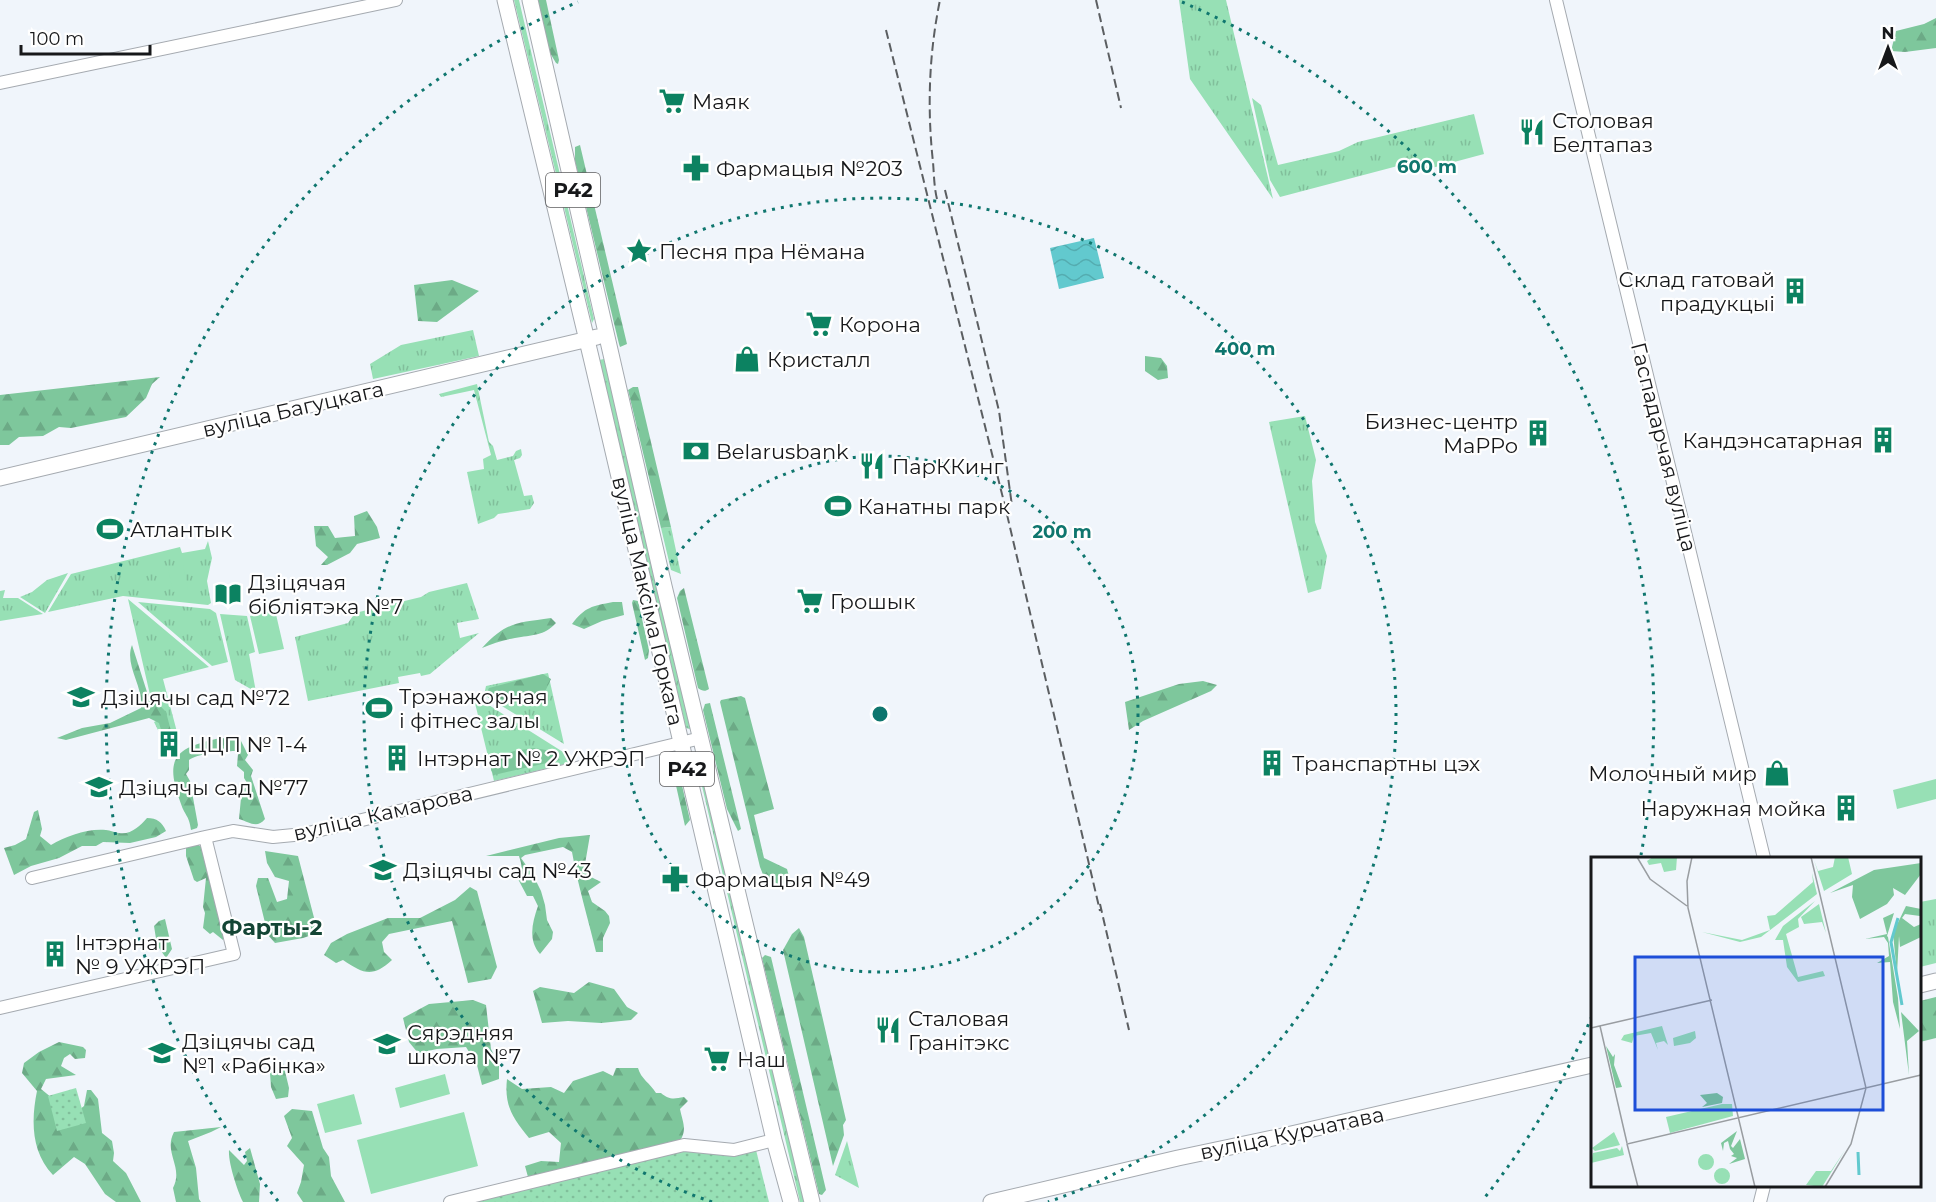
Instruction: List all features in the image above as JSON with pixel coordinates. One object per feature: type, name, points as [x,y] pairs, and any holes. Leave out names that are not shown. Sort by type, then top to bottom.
[{"type":"main road","name":"вуліца Максіма Горкага","points":[[505,0],[587,339],[774,1140],[791,1202]]},
{"type":"main road","name":"вуліца Максіма Горкага","points":[[530,0],[606,335],[812,1202]]},
{"type":"main road","name":"вуліца Багуцкага","points":[[0,478],[606,335]]},
{"type":"main road","points":[[1921,985],[1936,981]]},
{"type":"main road","name":"вуліца Курчатава","points":[[992,1202],[1591,1065]]},
{"type":"street","points":[[0,83],[396,0]]},
{"type":"street","name":"Гаспадарчая вуліца","points":[[1556,0],[1764,857]]},
{"type":"street","name":"вуліца Камарова","points":[[32,878],[233,831],[273,837],[304,834],[701,738]]},
{"type":"street","points":[[0,1008],[234,954],[205,837]]},
{"type":"street","points":[[450,1202],[684,1145],[734,1150],[774,1140]]},
{"type":"street","points":[[1760,1202],[1764,1187]]},
{"type":"green space","points":[[514,0],[519,0],[594,319],[592,323]]},
{"type":"green space","points":[[537,0],[546,0],[558,64],[550,53]]},
{"type":"green space","points":[[1179,0],[1226,0],[1273,199],[1190,79]]},
{"type":"green space","points":[[1936,18],[1936,48],[1905,52],[1891,51],[1896,31],[1924,24]]},
{"type":"green space","points":[[1252,98],[1261,105],[1278,165],[1339,151],[1358,142],[1474,114],[1484,154],[1428,169],[1409,163],[1280,197],[1270,180]]},
{"type":"green space","points":[[580,145],[627,344],[620,347],[575,161],[575,147]]},
{"type":"green space","points":[[452,280],[479,291],[437,322],[418,321],[414,285]]},
{"type":"green space","points":[[473,330],[479,356],[373,379],[370,364],[401,345]]},
{"type":"green space","points":[[1145,356],[1161,358],[1167,366],[1168,378],[1158,380],[1145,371]]},
{"type":"green space","points":[[604,359],[692,726],[690,729],[686,728],[599,360]]},
{"type":"green space","points":[[160,377],[152,384],[146,398],[126,417],[71,428],[59,427],[43,436],[19,437],[9,445],[0,445],[0,395]]},
{"type":"green space","points":[[477,384],[489,442],[493,446],[497,460],[513,456],[521,449],[522,455],[514,460],[524,496],[532,495],[534,503],[530,509],[498,514],[478,524],[467,472],[484,469],[483,459],[491,455],[474,390],[441,397],[439,394]]},
{"type":"green space","points":[[638,387],[671,527],[661,528],[628,390]]},
{"type":"green space","points":[[1305,416],[1316,460],[1312,481],[1315,522],[1327,556],[1321,589],[1308,593],[1269,422]]},
{"type":"green space","points":[[367,511],[377,527],[380,538],[357,544],[350,553],[327,565],[321,565],[328,557],[316,546],[314,526],[328,526],[335,538],[355,536],[354,516]]},
{"type":"green space","points":[[671,527],[681,574],[671,570],[661,528]]},
{"type":"green space","points":[[208,541],[212,558],[207,581],[211,603],[208,605],[123,596],[48,612],[71,574],[180,547],[182,553],[205,549]]},
{"type":"green space","points":[[183,565],[188,589],[173,592],[168,568]]},
{"type":"green space","points":[[68,573],[45,613],[20,597],[32,592],[47,580]]},
{"type":"green space","points":[[467,583],[479,619],[457,623],[460,638],[479,633],[430,674],[421,676],[420,673],[398,677],[399,683],[308,701],[295,637],[348,623],[355,613]]},
{"type":"green space","points":[[684,588],[709,689],[706,691],[698,688],[677,598]]},
{"type":"green space","points":[[5,590],[3,598],[18,598],[43,614],[0,621],[0,591]]},
{"type":"green space","points":[[128,599],[209,667],[163,679],[177,732],[161,736],[154,722],[156,721]]},
{"type":"green space","points":[[633,600],[638,601],[649,650],[648,658],[645,660],[632,603]]},
{"type":"green space","points":[[138,602],[210,609],[216,613],[228,662],[212,666]]},
{"type":"green space","points":[[622,602],[624,615],[584,629],[572,624],[589,608]]},
{"type":"green space","points":[[275,610],[284,649],[259,654],[250,616]]},
{"type":"green space","points":[[220,614],[247,616],[255,652],[249,654],[256,692],[235,680]]},
{"type":"green space","points":[[551,618],[556,623],[542,633],[502,641],[482,648],[505,628]]},
{"type":"green space","points":[[132,645],[147,692],[166,712],[171,731],[168,734],[162,733],[159,723],[149,718],[66,740],[57,738],[82,728],[110,723],[141,708],[140,692],[130,660]]},
{"type":"green space","points":[[548,673],[564,744],[484,695],[486,686]]},
{"type":"green space","points":[[543,674],[551,679],[543,696],[517,701],[513,705],[492,694],[486,694],[489,688]]},
{"type":"green space","points":[[1203,681],[1217,685],[1211,691],[1143,721],[1129,730],[1125,702],[1179,684]]},
{"type":"green space","points":[[741,696],[745,698],[774,809],[754,815],[764,858],[787,869],[792,888],[788,889],[764,877],[760,867],[720,702]]},
{"type":"green space","points":[[474,699],[484,702],[571,757],[573,762],[494,781]]},
{"type":"green space","points":[[710,703],[741,829],[738,831],[727,809],[703,710],[705,704]]},
{"type":"green space","points":[[220,738],[240,739],[248,755],[245,760],[253,770],[251,776],[265,819],[256,824],[239,819],[241,798],[238,792],[249,786],[244,778],[244,772],[237,766],[238,754],[235,751],[210,753],[189,760],[189,770],[186,774],[190,781],[198,825],[197,828],[191,830],[176,788],[173,776],[174,766],[183,751]]},
{"type":"green space","points":[[534,748],[552,751],[560,760],[494,775],[491,770],[493,759],[514,751]]},
{"type":"green space","points":[[669,754],[675,755],[690,820],[685,826]]},
{"type":"green space","points":[[702,764],[807,1202],[800,1202],[697,765]]},
{"type":"green space","points":[[1936,779],[1936,799],[1897,809],[1893,790]]},
{"type":"green space","points":[[38,810],[42,829],[40,836],[51,845],[85,831],[106,830],[127,833],[147,818],[159,821],[166,831],[156,837],[130,843],[103,842],[96,846],[82,846],[59,858],[31,866],[14,875],[4,848],[26,839],[34,812]]},
{"type":"green space","points":[[590,835],[584,870],[601,882],[588,891],[592,902],[609,916],[610,923],[603,938],[603,952],[596,952],[572,852],[563,847],[525,855],[521,858],[541,891],[547,920],[553,932],[552,939],[540,954],[536,949],[532,931],[538,906],[533,896],[527,896],[518,879],[522,868],[519,856],[486,856],[559,838]]},
{"type":"green space","points":[[194,841],[208,853],[224,926],[223,940],[203,928],[206,878],[197,882],[194,880],[186,856],[186,848]]},
{"type":"green space","points":[[265,851],[298,856],[318,933],[275,943],[268,935],[256,886],[258,878],[268,878],[277,902],[287,899],[289,881],[275,877],[267,863]]},
{"type":"green space","points":[[470,887],[477,891],[497,967],[491,979],[468,983],[452,921],[389,934],[382,942],[384,952],[392,960],[373,972],[362,971],[343,960],[336,963],[324,955],[331,943],[347,934],[388,918],[420,918],[455,900]]},
{"type":"green space","points":[[1936,899],[1936,963],[1921,967],[1921,902]]},
{"type":"green space","points":[[165,919],[172,949],[166,958],[157,945],[154,926]]},
{"type":"green space","points":[[799,928],[804,937],[846,1120],[843,1125],[844,1135],[833,1166],[783,950],[792,934]]},
{"type":"green space","points":[[765,955],[771,957],[826,1190],[822,1195],[819,1194],[762,958]]},
{"type":"green space","points":[[589,982],[614,989],[627,1007],[638,1013],[631,1020],[601,1023],[568,1021],[542,1023],[533,991],[540,987],[574,993]]},
{"type":"green space","points":[[1936,997],[1936,1038],[1921,1042],[1921,1001]]},
{"type":"green space","points":[[473,1000],[486,1005],[491,1049],[499,1065],[499,1079],[482,1085],[477,1065],[466,1047],[418,1053],[409,1042],[403,1018],[429,1004]]},
{"type":"green space","points":[[59,1042],[83,1047],[86,1050],[85,1058],[75,1059],[70,1054],[64,1058],[61,1066],[76,1075],[46,1079],[41,1089],[73,1115],[84,1106],[87,1090],[91,1090],[98,1099],[102,1133],[112,1141],[113,1161],[126,1173],[141,1202],[116,1202],[105,1194],[85,1164],[74,1157],[53,1175],[40,1156],[34,1135],[37,1091],[22,1073],[24,1063]]},
{"type":"green space","points":[[283,1063],[289,1088],[288,1097],[276,1099],[271,1087],[270,1073]]},
{"type":"green space","points":[[616,1068],[638,1068],[656,1093],[672,1098],[684,1097],[688,1101],[680,1109],[684,1131],[678,1144],[528,1177],[525,1166],[541,1161],[559,1162],[561,1143],[549,1132],[529,1138],[518,1124],[508,1104],[507,1079],[522,1089],[551,1087],[564,1093],[573,1081],[603,1071],[613,1076]]},
{"type":"green space","points":[[445,1074],[450,1094],[400,1108],[395,1088]]},
{"type":"green space","points":[[76,1088],[86,1123],[57,1131],[48,1096]]},
{"type":"green space","points":[[354,1094],[362,1124],[325,1133],[317,1104]]},
{"type":"green space","points":[[292,1109],[312,1111],[323,1148],[329,1157],[331,1176],[345,1202],[303,1202],[297,1193],[304,1165],[287,1146],[292,1138],[284,1116]]},
{"type":"green space","points":[[464,1112],[478,1166],[371,1194],[357,1140]]},
{"type":"green space","points":[[221,1127],[188,1141],[196,1168],[201,1202],[176,1202],[173,1188],[176,1173],[171,1147],[174,1132]]},
{"type":"green space","points":[[847,1141],[859,1188],[835,1175]]},
{"type":"green space","points":[[250,1148],[260,1184],[259,1202],[243,1202],[230,1162],[229,1150],[244,1165],[247,1161],[245,1152]]},
{"type":"green space","points":[[681,1150],[756,1150],[769,1202],[461,1202]]},
{"type":"water","points":[[1094,238],[1104,278],[1059,289],[1050,248]]},
{"type":"railway","points":[[937,199],[931,142],[930,101],[931,60],[940,0]]},
{"type":"railway","points":[[1096,0],[1121,108]]},
{"type":"railway","points":[[886,30],[1005,506],[1100,911]]},
{"type":"railway","points":[[945,190],[999,411],[1012,506]]},
{"type":"railway","points":[[1100,904],[1129,1030]]},
{"type":"place","name":"Маяк","points":[[672,101]]},
{"type":"place","name":"Столовая Белтапаз","points":[[1532,132]]},
{"type":"place","name":"Фармацыя №203","points":[[696,168]]},
{"type":"place","name":"Песня пра Нёмана","points":[[639,251]]},
{"type":"place","name":"Склад гатовай прадукцыі","points":[[1795,291]]},
{"type":"place","name":"Корона","points":[[819,324]]},
{"type":"place","name":"Кристалл","points":[[747,359]]},
{"type":"place","name":"Бизнес-центр МаРРо","points":[[1538,433]]},
{"type":"place","name":"Кандэнсатарная","points":[[1883,440]]},
{"type":"place","name":"Belarusbank","points":[[696,451]]},
{"type":"place","name":"ПарККинг","points":[[872,466]]},
{"type":"place","name":"Канатны парк","points":[[838,506]]},
{"type":"place","name":"Атлантык","points":[[110,529]]},
{"type":"place","name":"Дзіцячая бібліятэка №7","points":[[228,594]]},
{"type":"place","name":"Грошык","points":[[810,601]]},
{"type":"place","name":"Дзіцячы сад №72","points":[[81,697]]},
{"type":"place","name":"Трэнажорная і фітнес залы","points":[[379,708]]},
{"type":"place","name":"ЦЦП № 1-4","points":[[169,744]]},
{"type":"place","name":"Інтэрнат № 2 УЖРЭП","points":[[397,758]]},
{"type":"place","name":"Транспартны цэх","points":[[1272,763]]},
{"type":"place","name":"Молочный мир","points":[[1777,773]]},
{"type":"place","name":"Дзіцячы сад №77","points":[[99,787]]},
{"type":"place","name":"Наружная мойка","points":[[1846,808]]},
{"type":"place","name":"Дзіцячы сад №43","points":[[383,870]]},
{"type":"place","name":"Фармацыя №49","points":[[675,879]]},
{"type":"place","name":"Інтэрнат № 9 УЖРЭП","points":[[55,954]]},
{"type":"place","name":"Сталовая Гранітэкс","points":[[888,1030]]},
{"type":"place","name":"Сярэдняя школа №7","points":[[387,1044]]},
{"type":"place","name":"Дзіцячы сад №1 «Рабінка»","points":[[162,1053]]},
{"type":"place","name":"Наш","points":[[717,1059]]},
{"type":"district","name":"Фарты-2","points":[[272,927]]}]
